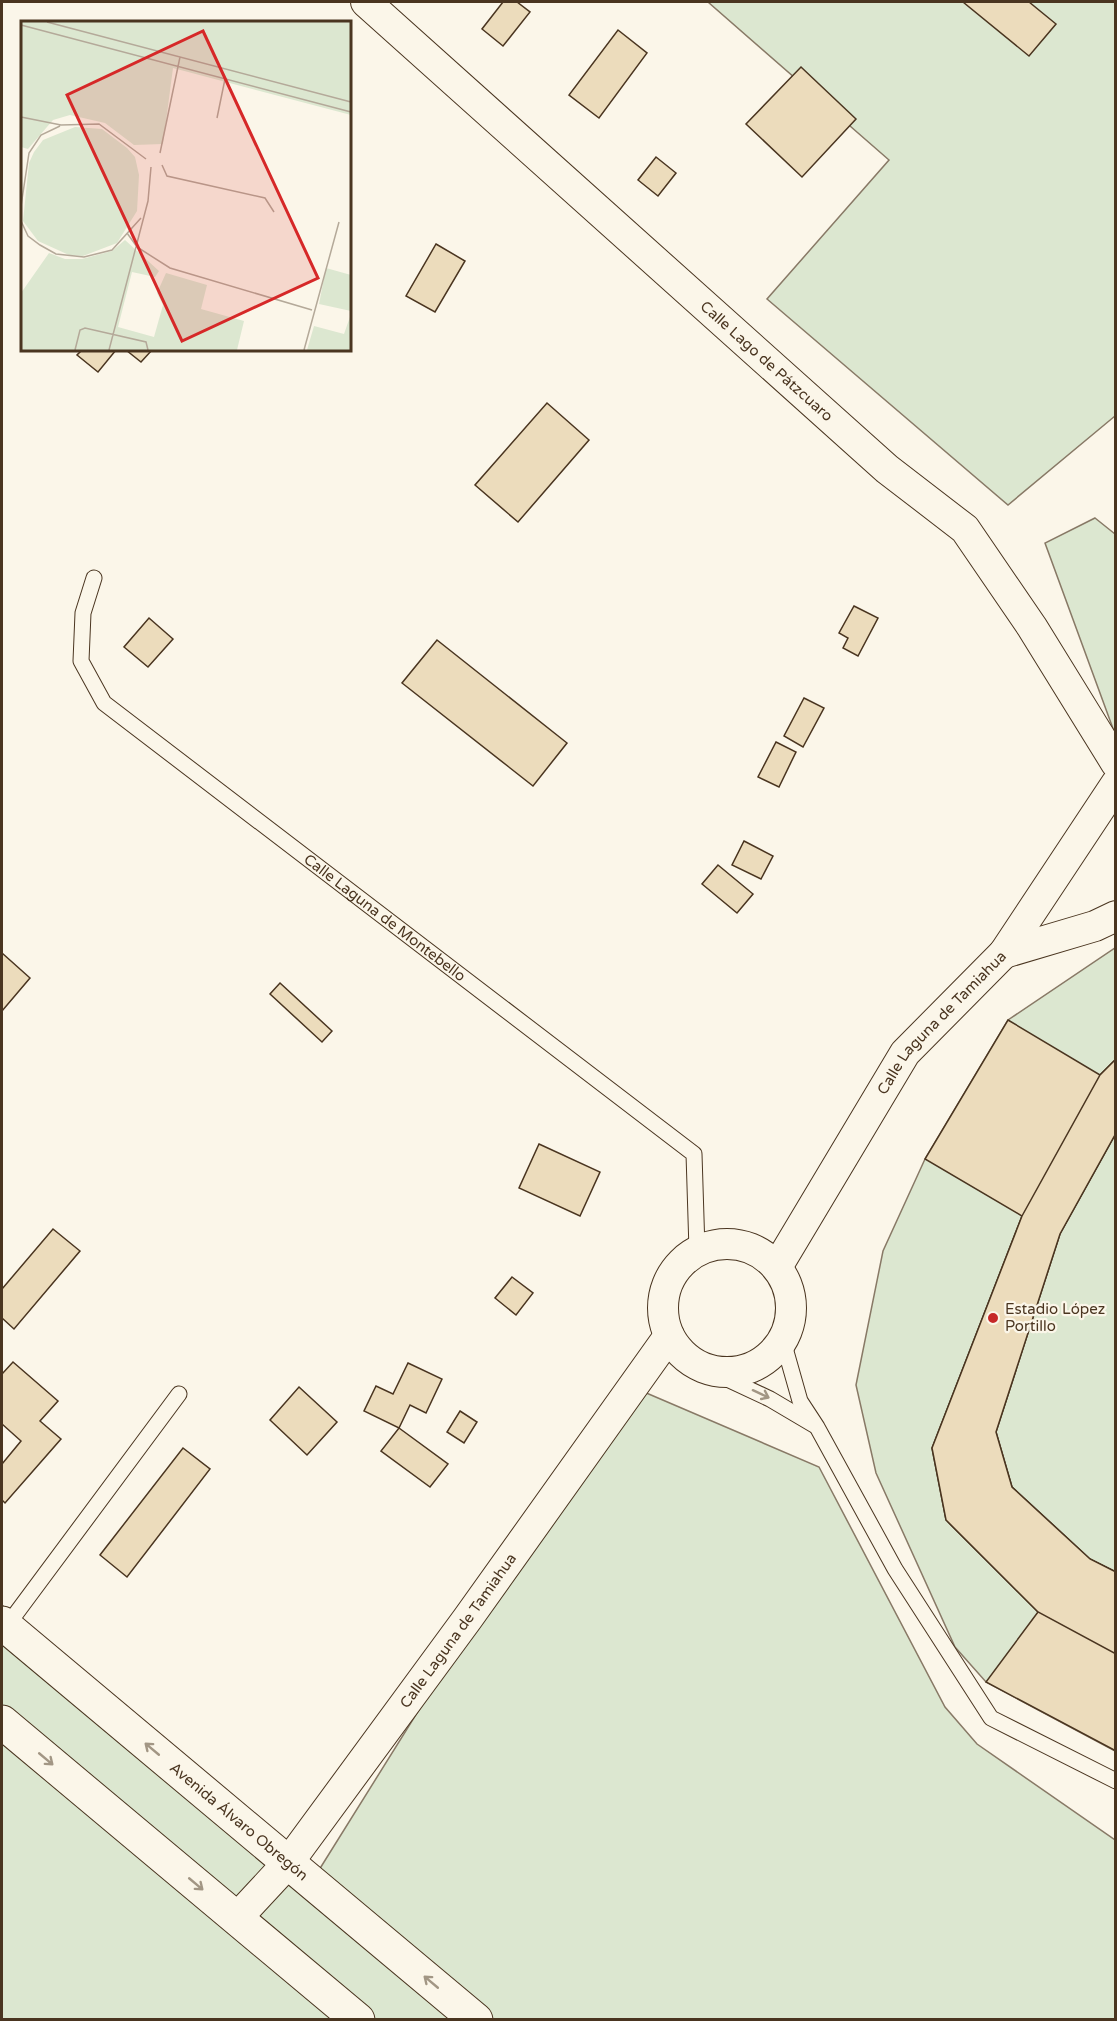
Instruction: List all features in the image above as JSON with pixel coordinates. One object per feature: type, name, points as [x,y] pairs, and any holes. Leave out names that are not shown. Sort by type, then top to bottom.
[{"type":"main road","name":"Avenida Álvaro Obregón","points":[[3,1628],[476,2019]]},
{"type":"main road","points":[[2,1722],[358,2019]]},
{"type":"street","name":"Calle Lago de Pátzcuaro","points":[[366,2],[879,461],[965,529],[1032,627],[1116,763]]},
{"type":"street","name":"Calle Laguna de Tamiahua","points":[[777,1267],[905,1053],[1004,953],[1116,784]]},
{"type":"street","points":[[1004,953],[1095,926],[1116,916]]},
{"type":"street","points":[[718,1244],[740,1245],[761,1253],[777,1267],[787,1284],[792,1303],[790,1322],[783,1341],[769,1357],[750,1368],[730,1372],[708,1370],[692,1362],[679,1351],[669,1336],[663,1317],[663,1297],[670,1278],[681,1262],[697,1250],[718,1244]]},
{"type":"street","name":"Calle Laguna de Tamiahua","points":[[237,1918],[288,1863],[468,1618],[669,1336]]},
{"type":"lane","name":"Calle Laguna de Montebello","points":[[94,578],[83,613],[81,661],[104,703],[694,1154],[697,1250]]},
{"type":"lane","points":[[783,1341],[800,1401],[817,1427],[895,1569],[991,1718],[1116,1781]]},
{"type":"lane","points":[[708,1370],[770,1399],[817,1427]]},
{"type":"lane","points":[[3,1628],[179,1394]]},
{"type":"green space","points":[[708,2],[1115,2],[1115,416],[1008,505],[767,299],[889,160]]},
{"type":"green space","points":[[1095,518],[1115,534],[1115,734],[1045,543]]},
{"type":"green space","name":"Estadio López Portillo","points":[[1115,948],[1115,1751],[986,1682],[955,1647],[876,1473],[856,1385],[883,1251],[925,1159],[1008,1020]]},
{"type":"green space","points":[[623,1383],[819,1467],[945,1707],[977,1744],[1115,1840],[1115,2019],[2,2019],[2,1605],[319,1870]]},
{"type":"building","points":[[503,2],[517,2],[530,12],[503,46],[482,29]]},
{"type":"building","points":[[963,2],[1029,2],[1056,24],[1029,56]]},
{"type":"building","points":[[618,30],[647,53],[599,118],[569,95]]},
{"type":"building","points":[[801,67],[856,119],[802,177],[746,124]]},
{"type":"building","points":[[656,157],[676,173],[658,196],[638,180]]},
{"type":"building","points":[[436,244],[465,261],[435,312],[406,296]]},
{"type":"building","points":[[81,351],[115,351],[98,372],[77,355]]},
{"type":"building","points":[[127,351],[151,351],[141,362]]},
{"type":"building","points":[[547,403],[589,440],[518,522],[475,485]]},
{"type":"building","points":[[854,606],[878,618],[858,656],[843,648],[848,638],[839,633]]},
{"type":"building","points":[[149,618],[173,639],[148,667],[124,647]]},
{"type":"building","points":[[437,640],[567,743],[533,786],[402,683]]},
{"type":"building","points":[[804,698],[824,708],[803,747],[784,736]]},
{"type":"building","points":[[776,742],[796,752],[779,787],[758,777]]},
{"type":"building","points":[[744,841],[773,856],[761,879],[732,865]]},
{"type":"building","points":[[718,865],[753,894],[737,913],[702,884]]},
{"type":"building","points":[[2,953],[30,978],[2,1011]]},
{"type":"building","points":[[280,983],[332,1031],[322,1042],[270,994]]},
{"type":"building","points":[[1008,1020],[1100,1075],[1116,1059],[1116,1133],[1060,1234],[996,1432],[1012,1487],[1090,1559],[1116,1572],[1116,1751],[986,1682],[1038,1612],[946,1520],[932,1448],[1022,1216],[925,1159]]},
{"type":"building","points":[[1116,1059],[1116,1133],[1060,1234],[996,1432],[1012,1487],[1090,1559],[1116,1572],[1116,1654],[1038,1612],[946,1520],[932,1448],[1022,1216],[1100,1075]]},
{"type":"building","points":[[539,1144],[600,1172],[580,1216],[519,1188]]},
{"type":"building","points":[[53,1229],[80,1251],[14,1329],[2,1318],[2,1289]]},
{"type":"building","points":[[512,1277],[533,1293],[516,1315],[495,1298]]},
{"type":"building","points":[[13,1362],[58,1401],[40,1421],[61,1439],[5,1503],[2,1500],[2,1464],[21,1441],[2,1424],[2,1374]]},
{"type":"building","points":[[408,1363],[442,1379],[426,1413],[410,1405],[399,1428],[364,1411],[376,1386],[393,1394]]},
{"type":"building","points":[[299,1387],[337,1422],[307,1455],[270,1420]]},
{"type":"building","points":[[460,1411],[477,1422],[464,1443],[447,1432]]},
{"type":"building","points":[[399,1428],[448,1464],[430,1487],[381,1451]]},
{"type":"building","points":[[183,1448],[210,1469],[127,1577],[100,1555]]},
{"type":"place","name":"Estadio López Portillo","points":[[993,1318]]}]
